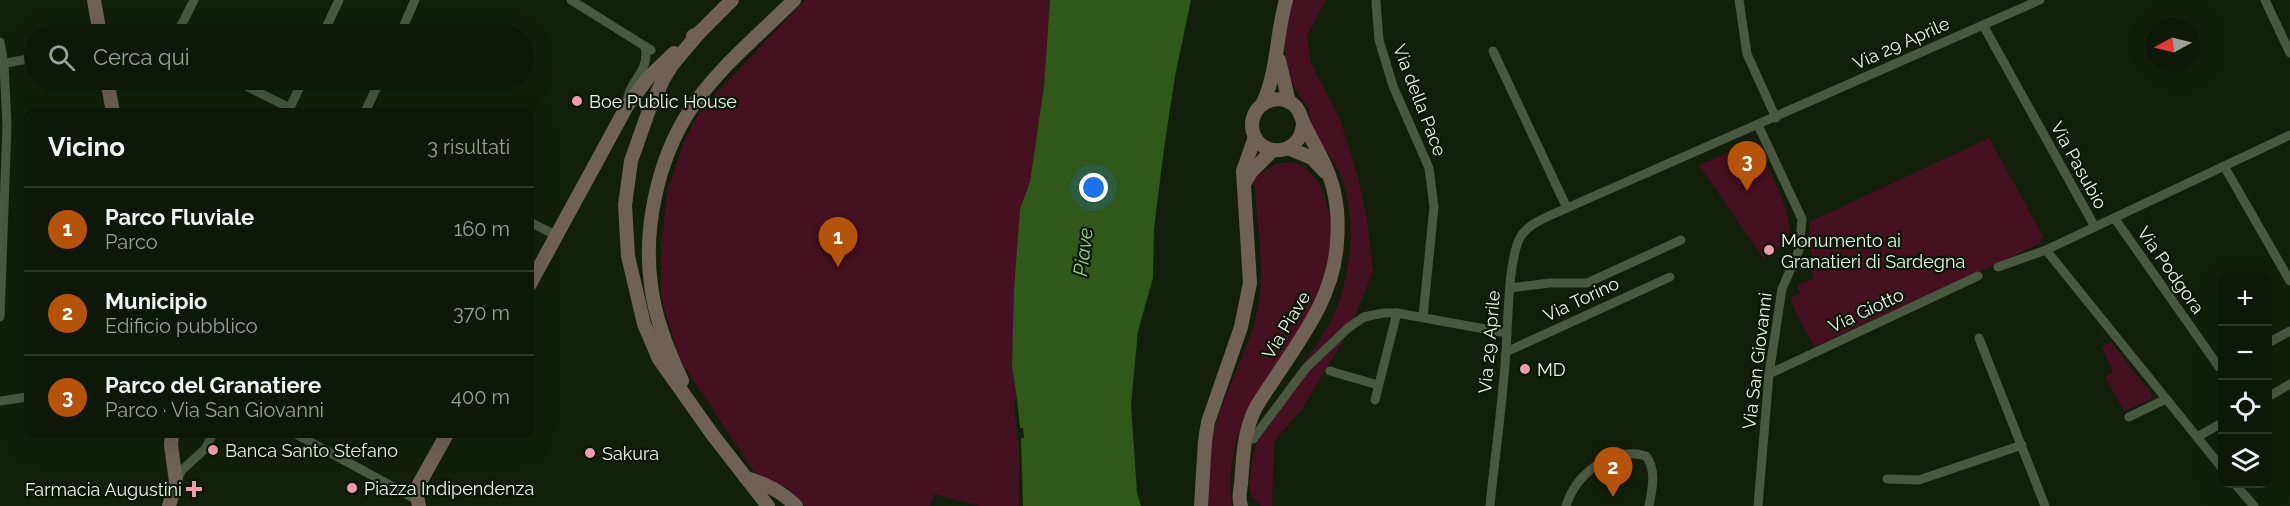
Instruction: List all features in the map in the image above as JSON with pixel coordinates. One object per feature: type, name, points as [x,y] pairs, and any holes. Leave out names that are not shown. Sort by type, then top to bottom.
[{"type":"street","points":[[94,0],[98,24]]},
{"type":"street","points":[[182,24],[195,0]]},
{"type":"street","points":[[328,24],[339,0]]},
{"type":"street","points":[[404,24],[415,0]]},
{"type":"street","points":[[571,0],[648,48],[647,61],[626,95],[626,108]]},
{"type":"street","points":[[732,0],[699,33],[672,64],[664,78],[649,110],[631,161],[625,221],[633,281],[644,324],[659,359],[768,506]]},
{"type":"street","points":[[684,394],[683,384],[660,328],[651,286],[651,231],[661,176],[669,153],[690,110],[722,71],[794,0]]},
{"type":"street","points":[[1286,0],[1271,86],[1252,119],[1252,129],[1255,137],[1263,146],[1273,150],[1288,148],[1312,158],[1330,179]]},
{"type":"street","points":[[1739,0],[1747,54],[1776,117]]},
{"type":"street","points":[[2013,0],[2017,10]]},
{"type":"street","name":"Via 29 Aprile","points":[[1490,506],[1506,352],[1510,288],[1519,238],[1526,230],[1567,208],[2040,0]]},
{"type":"street","points":[[2265,0],[2290,53]]},
{"type":"street","name":"Via della Pace","points":[[1376,2],[1379,40],[1393,86],[1429,168],[1434,207],[1423,317]]},
{"type":"street","name":"Via Pasubio","points":[[1983,25],[2095,227],[2290,135]]},
{"type":"street","points":[[534,277],[626,108],[654,72],[681,46],[699,33]]},
{"type":"street","points":[[0,42],[6,132],[0,317]]},
{"type":"street","points":[[1278,49],[1288,102]]},
{"type":"street","points":[[1493,51],[1567,208]]},
{"type":"street","points":[[2,64],[24,60]]},
{"type":"street","points":[[626,108],[664,78]]},
{"type":"street","points":[[109,90],[112,108]]},
{"type":"street","points":[[252,90],[285,108]]},
{"type":"street","points":[[290,108],[298,90]]},
{"type":"street","points":[[368,108],[376,90]]},
{"type":"street","points":[[1263,103],[1276,99],[1288,102],[1298,110],[1303,123],[1301,135],[1288,148]]},
{"type":"street","name":"Via Piave","points":[[1250,506],[1241,484],[1240,474],[1245,438],[1252,415],[1306,333],[1327,292],[1337,243],[1335,195],[1323,158],[1303,123]]},
{"type":"street","name":"Via San Giovanni","points":[[1758,125],[1802,219],[1799,250],[1782,289],[1769,374],[1758,506]]},
{"type":"street","name":"Via Piave","points":[[1201,506],[1208,422],[1241,327],[1250,283],[1243,171],[1255,137]]},
{"type":"street","points":[[1243,186],[1251,172],[1273,150]]},
{"type":"street","points":[[2224,166],[2290,280]]},
{"type":"street","name":"Via Podgora","points":[[2115,219],[2218,366]]},
{"type":"street","points":[[534,224],[556,236]]},
{"type":"street","points":[[1998,267],[2046,250],[2095,227]]},
{"type":"street","points":[[1510,288],[1550,283],[1587,283],[1681,240]]},
{"type":"street","points":[[2046,250],[2218,462]]},
{"type":"street","name":"Via Torino","points":[[1506,352],[1670,276]]},
{"type":"street","name":"Via Giotto","points":[[1769,374],[1978,276]]},
{"type":"street","points":[[1375,400],[1397,313]]},
{"type":"street","points":[[1253,439],[1306,368],[1348,328],[1364,317],[1397,313],[1507,333]]},
{"type":"street","points":[[2272,340],[2290,331]]},
{"type":"street","points":[[1979,338],[2045,506]]},
{"type":"street","points":[[1330,371],[1378,385]]},
{"type":"street","points":[[2272,395],[2290,384]]},
{"type":"street","points":[[0,401],[24,398]]},
{"type":"street","points":[[2129,417],[2166,399]]},
{"type":"street","points":[[2197,437],[2218,426]]},
{"type":"street","points":[[172,438],[176,482]]},
{"type":"street","points":[[169,506],[182,470],[199,456],[210,438]]},
{"type":"street","points":[[303,438],[418,503]]},
{"type":"street","points":[[418,503],[416,492],[419,484],[445,438]]},
{"type":"street","points":[[1887,479],[1919,480],[2022,445]]},
{"type":"street","points":[[1566,506],[1579,478],[1596,466],[1627,453],[1646,456],[1651,463],[1652,489],[1649,506]]},
{"type":"street","points":[[746,478],[769,485],[796,506]]},
{"type":"street","name":"Via Piave","points":[[1241,484],[1239,493],[1241,506]]},
{"type":"street","points":[[2239,488],[2254,506]]},
{"type":"shaded area","points":[[805,0],[1050,0],[1044,86],[1030,182],[1020,209],[1012,366],[1017,398],[1013,399],[1019,457],[1019,506],[980,506],[934,494],[930,506],[804,506],[789,489],[754,472],[680,360],[661,298],[661,244],[668,188],[684,142],[702,108]]},
{"type":"shaded area","points":[[1292,0],[1326,0],[1307,35],[1311,63],[1340,119],[1358,177],[1367,220],[1373,271],[1349,331],[1302,409],[1274,442],[1272,506],[1261,506],[1252,496],[1249,487],[1256,444],[1279,398],[1322,335],[1334,313],[1343,289],[1351,233],[1348,205],[1341,177],[1313,130],[1308,107],[1295,89],[1288,68],[1284,31]]},
{"type":"shaded area","points":[[1989,138],[2044,238],[2040,240],[2041,243],[1814,347],[1790,297],[1800,294],[1797,285],[1813,279],[1809,222]]},
{"type":"shaded area","points":[[1755,141],[1785,207],[1789,234],[1786,242],[1763,258],[1699,165]]},
{"type":"shaded area","points":[[1291,162],[1312,174],[1327,203],[1331,234],[1324,285],[1308,321],[1262,387],[1243,421],[1232,463],[1230,484],[1232,506],[1208,506],[1209,465],[1213,434],[1256,318],[1261,288],[1261,257],[1254,178],[1276,164]]},
{"type":"shaded area","points":[[2111,342],[2152,395],[2150,400],[2124,411],[2105,377],[2113,372],[2102,347]]},
{"type":"water","name":"Piave","points":[[1050,0],[1191,0],[1175,76],[1164,149],[1154,228],[1153,278],[1138,331],[1131,404],[1137,493],[1141,506],[1019,506],[1019,457],[1013,399],[1017,398],[1012,366],[1014,290],[1020,209],[1030,182],[1044,86]]},
{"type":"pier","points":[[1017,398],[1020,428],[1023,428],[1024,438],[1021,438],[1023,506],[1019,506],[1019,457],[1013,399]]},
{"type":"place","name":"Boe Public House","points":[[577,101]]},
{"type":"place","name":"Parco del Granatiere","points":[[1747,191]]},
{"type":"place","name":"Monumento ai Granatieri di Sardegna","points":[[1769,250]]},
{"type":"place","name":"Parco Fluviale","points":[[838,267]]},
{"type":"place","name":"MD","points":[[1525,369]]},
{"type":"place","name":"Banca Santo Stefano","points":[[213,450]]},
{"type":"place","name":"Sakura","points":[[590,453]]},
{"type":"place","name":"Piazza Indipendenza","points":[[352,488]]},
{"type":"place","name":"Farmacia Augustini","points":[[194,489]]},
{"type":"place","name":"Municipio","points":[[1613,497]]}]
